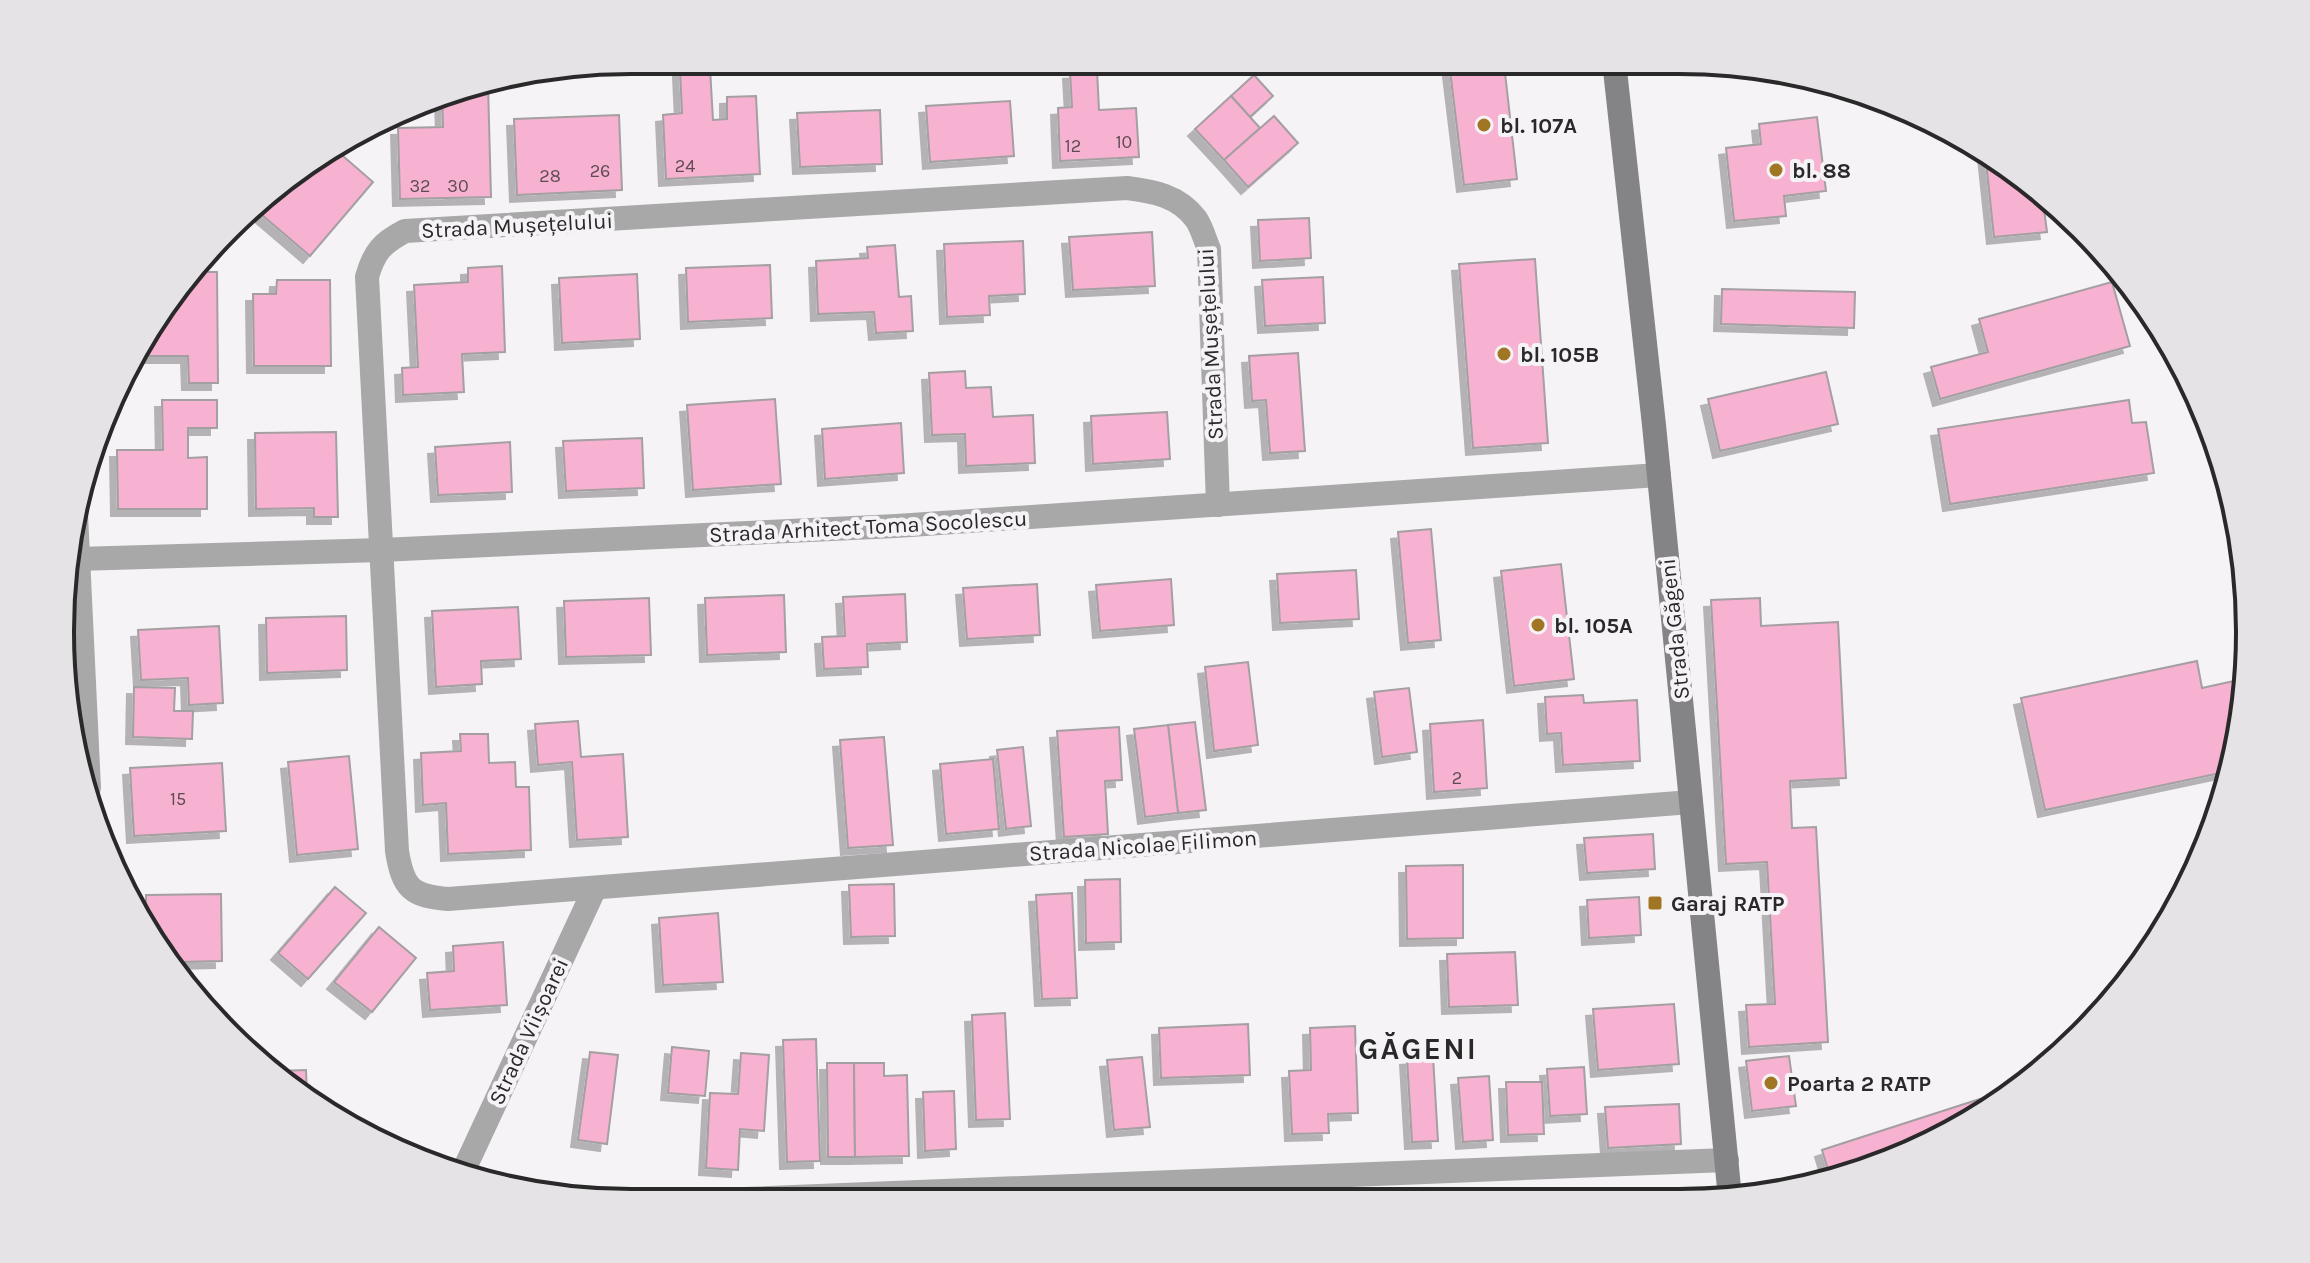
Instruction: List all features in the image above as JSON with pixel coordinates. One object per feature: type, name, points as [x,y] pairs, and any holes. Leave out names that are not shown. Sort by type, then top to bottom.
[{"type":"main road","name":"Strada Găgeni","points":[[1615,74],[1659,475],[1729,1186]]},
{"type":"street","name":"Strada Mușețelului","points":[[595,888],[448,899],[414,893],[400,869],[367,277],[372,259],[387,240],[405,231],[1127,188],[1152,191],[1177,201],[1196,220],[1209,249],[1218,505]]},
{"type":"street","name":"Strada Arhitect Toma Socolescu","points":[[79,559],[381,550],[896,526],[1659,475]]},
{"type":"street","points":[[78,571],[87,749]]},
{"type":"street","name":"Strada Nicolae Filimon","points":[[595,888],[1691,802]]},
{"type":"street","name":"Strada Viișoarei","points":[[467,1164],[595,888]]},
{"type":"street","points":[[996,1189],[1727,1160]]},
{"type":"building","points":[[680,74],[710,74],[713,120],[727,119],[727,97],[756,96],[760,174],[666,179],[663,115],[682,113]]},
{"type":"building","points":[[1070,74],[1097,74],[1099,110],[1136,108],[1139,157],[1060,161],[1058,108],[1072,107]]},
{"type":"building","name":"bl. 107A","points":[[1450,74],[1505,74],[1517,179],[1464,185]]},
{"type":"building","points":[[1254,75],[1273,96],[1250,117],[1231,96]]},
{"type":"building","points":[[488,93],[491,197],[400,199],[398,128],[443,127],[442,107]]},
{"type":"building","points":[[1231,96],[1260,128],[1224,160],[1195,129]]},
{"type":"building","points":[[1010,101],[1014,156],[930,162],[926,106]]},
{"type":"building","points":[[880,110],[882,164],[800,167],[797,113]]},
{"type":"building","points":[[619,115],[622,190],[517,195],[514,119]]},
{"type":"building","points":[[1274,116],[1298,143],[1248,187],[1224,160]]},
{"type":"building","name":"bl. 88","points":[[1817,117],[1826,191],[1784,196],[1786,216],[1734,221],[1726,148],[1761,144],[1759,124]]},
{"type":"building","points":[[342,156],[373,182],[310,256],[261,214],[292,189]]},
{"type":"building","points":[[1987,167],[2044,211],[2047,232],[1994,237]]},
{"type":"building","points":[[1309,218],[1311,258],[1260,261],[1258,220]]},
{"type":"building","points":[[1152,232],[1155,286],[1073,290],[1069,237]]},
{"type":"building","points":[[1023,241],[1025,294],[989,296],[990,315],[947,317],[944,244]]},
{"type":"building","points":[[895,245],[899,297],[911,296],[913,331],[876,333],[874,312],[818,314],[816,261],[868,258],[867,247]]},
{"type":"building","name":"bl. 105B","points":[[1535,259],[1548,443],[1473,448],[1459,264]]},
{"type":"building","points":[[770,265],[772,318],[688,322],[686,268]]},
{"type":"building","points":[[502,266],[505,352],[462,354],[464,392],[403,395],[402,368],[418,367],[414,285],[468,282],[468,268]]},
{"type":"building","points":[[205,272],[217,272],[218,383],[189,383],[188,356],[147,356]]},
{"type":"building","points":[[637,274],[640,339],[562,343],[559,278]]},
{"type":"building","points":[[1323,277],[1325,323],[1265,326],[1262,280]]},
{"type":"building","points":[[277,280],[330,280],[331,366],[254,366],[253,294],[276,294]]},
{"type":"building","points":[[2112,282],[2130,346],[1940,399],[1931,367],[1988,352],[1979,319]]},
{"type":"building","points":[[1722,289],[1855,292],[1854,328],[1721,324]]},
{"type":"building","points":[[1298,353],[1305,451],[1270,453],[1266,400],[1252,401],[1249,356]]},
{"type":"building","points":[[965,371],[966,388],[991,387],[993,417],[1033,415],[1035,463],[966,466],[965,434],[932,435],[929,373]]},
{"type":"building","points":[[1826,372],[1838,424],[1720,451],[1708,399]]},
{"type":"building","points":[[775,399],[781,484],[693,490],[687,405]]},
{"type":"building","points":[[162,400],[217,400],[217,428],[188,428],[188,458],[207,457],[207,509],[118,509],[117,450],[163,450]]},
{"type":"building","points":[[2129,400],[2132,423],[2146,422],[2154,473],[1950,504],[1938,429]]},
{"type":"building","points":[[1167,412],[1170,459],[1093,464],[1091,416]]},
{"type":"building","points":[[901,423],[904,473],[825,479],[822,429]]},
{"type":"building","points":[[336,432],[338,517],[314,517],[314,508],[256,509],[255,433]]},
{"type":"building","points":[[642,438],[644,488],[566,491],[563,441]]},
{"type":"building","points":[[510,442],[512,492],[438,495],[435,447]]},
{"type":"building","points":[[1431,529],[1441,640],[1408,643],[1398,532]]},
{"type":"building","name":"bl. 105A","points":[[1561,564],[1574,679],[1514,686],[1501,571]]},
{"type":"building","points":[[1356,570],[1359,619],[1280,623],[1277,574]]},
{"type":"building","points":[[1171,579],[1174,625],[1100,631],[1096,585]]},
{"type":"building","points":[[1037,584],[1040,635],[967,639],[963,588]]},
{"type":"building","points":[[905,594],[907,642],[867,644],[868,667],[824,669],[822,637],[845,636],[843,597]]},
{"type":"building","points":[[784,595],[786,652],[707,655],[705,598]]},
{"type":"building","points":[[649,598],[651,655],[566,657],[564,601]]},
{"type":"building","points":[[1760,598],[1761,626],[1838,622],[1846,778],[1790,781],[1792,828],[1816,827],[1828,1042],[1749,1047],[1746,1005],[1775,1004],[1767,862],[1726,864],[1711,600]]},
{"type":"building","points":[[518,607],[521,659],[481,661],[482,684],[436,687],[432,611]]},
{"type":"building","points":[[346,616],[347,670],[267,673],[266,618]]},
{"type":"building","points":[[219,626],[223,703],[189,705],[188,678],[141,680],[138,630]]},
{"type":"building","points":[[2197,661],[2202,688],[2234,681],[2218,774],[2045,810],[2021,698]]},
{"type":"building","points":[[1248,662],[1258,745],[1214,751],[1205,667]]},
{"type":"building","points":[[134,687],[175,688],[174,711],[193,711],[192,739],[133,737]]},
{"type":"building","points":[[1409,688],[1417,752],[1382,757],[1374,692]]},
{"type":"building","points":[[1583,695],[1584,703],[1637,700],[1640,761],[1563,765],[1561,733],[1547,734],[1545,697]]},
{"type":"building","points":[[1483,720],[1487,788],[1434,792],[1430,724]]},
{"type":"building","points":[[578,721],[581,757],[623,754],[628,837],[577,840],[572,762],[538,765],[535,724]]},
{"type":"building","points":[[1195,722],[1206,810],[1178,813],[1168,725]]},
{"type":"building","points":[[1168,725],[1178,813],[1145,817],[1134,729]]},
{"type":"building","points":[[1119,727],[1122,780],[1105,781],[1108,834],[1064,837],[1057,731]]},
{"type":"building","points":[[460,734],[488,734],[489,763],[515,762],[516,787],[529,787],[531,850],[448,854],[446,803],[423,805],[421,753],[461,751]]},
{"type":"building","points":[[884,737],[893,845],[848,848],[840,740]]},
{"type":"building","points":[[1023,747],[1031,826],[1006,829],[997,750]]},
{"type":"building","points":[[349,756],[358,849],[297,855],[288,762]]},
{"type":"building","points":[[993,759],[999,829],[946,834],[940,764]]},
{"type":"building","points":[[222,763],[226,831],[134,836],[130,768]]},
{"type":"building","points":[[1653,834],[1655,869],[1587,873],[1584,838]]},
{"type":"building","points":[[1463,865],[1463,938],[1407,939],[1406,866]]},
{"type":"building","points":[[1120,879],[1121,942],[1086,943],[1085,880]]},
{"type":"building","points":[[894,884],[895,936],[851,937],[849,885]]},
{"type":"building","points":[[335,887],[366,913],[308,979],[278,953]]},
{"type":"building","points":[[1072,893],[1077,998],[1042,999],[1036,895]]},
{"type":"building","points":[[221,894],[222,961],[183,962],[146,905],[146,895]]},
{"type":"building","points":[[1639,897],[1641,935],[1589,938],[1587,900]]},
{"type":"building","points":[[718,913],[723,982],[663,985],[659,918]]},
{"type":"building","points":[[379,927],[416,958],[372,1012],[334,982]]},
{"type":"building","points":[[503,942],[507,1005],[430,1010],[427,973],[454,971],[453,946]]},
{"type":"building","points":[[1515,952],[1518,1005],[1449,1007],[1447,954]]},
{"type":"building","points":[[1674,1004],[1679,1064],[1598,1070],[1593,1009]]},
{"type":"building","points":[[1005,1013],[1010,1119],[976,1120],[972,1015]]},
{"type":"building","points":[[1248,1024],[1250,1075],[1161,1078],[1159,1028]]},
{"type":"building","points":[[1355,1026],[1358,1113],[1328,1114],[1329,1133],[1292,1134],[1289,1071],[1311,1070],[1310,1028]]},
{"type":"building","points":[[816,1039],[820,1161],[787,1162],[783,1040]]},
{"type":"building","points":[[672,1047],[709,1051],[705,1096],[668,1093]]},
{"type":"building","points":[[590,1052],[618,1055],[607,1144],[578,1140]]},
{"type":"building","points":[[741,1053],[769,1055],[764,1131],[740,1129],[738,1170],[706,1168],[710,1093],[738,1094]]},
{"type":"building","points":[[1433,1056],[1438,1141],[1412,1142],[1407,1058]]},
{"type":"building","name":"Poarta 2 RATP","points":[[1789,1056],[1796,1106],[1752,1111],[1746,1061]]},
{"type":"building","points":[[1142,1057],[1150,1127],[1114,1130],[1107,1060]]},
{"type":"building","points":[[827,1063],[854,1063],[855,1157],[828,1157]]},
{"type":"building","points":[[854,1063],[884,1063],[884,1076],[907,1075],[909,1156],[855,1157]]},
{"type":"building","points":[[1584,1067],[1587,1114],[1550,1116],[1547,1069]]},
{"type":"building","points":[[306,1070],[307,1084],[292,1074],[288,1071]]},
{"type":"building","points":[[1489,1076],[1493,1140],[1463,1142],[1458,1078]]},
{"type":"building","points":[[1506,1082],[1542,1082],[1544,1134],[1508,1135]]},
{"type":"building","points":[[954,1091],[956,1149],[925,1151],[923,1092]]},
{"type":"building","points":[[1983,1098],[1925,1132],[1858,1159],[1828,1169],[1822,1150]]},
{"type":"building","points":[[1679,1104],[1681,1144],[1608,1148],[1605,1107]]},
{"type":"place","name":"bl. 107A","points":[[1484,125]]},
{"type":"place","name":"bl. 88","points":[[1776,170]]},
{"type":"place","name":"bl. 105B","points":[[1504,354]]},
{"type":"place","name":"bl. 105A","points":[[1538,625]]},
{"type":"place","name":"Garaj RATP","points":[[1655,903]]},
{"type":"place","name":"Poarta 2 RATP","points":[[1771,1083]]},
{"type":"district","name":"GĂGENI","points":[[1418,1049]]}]
